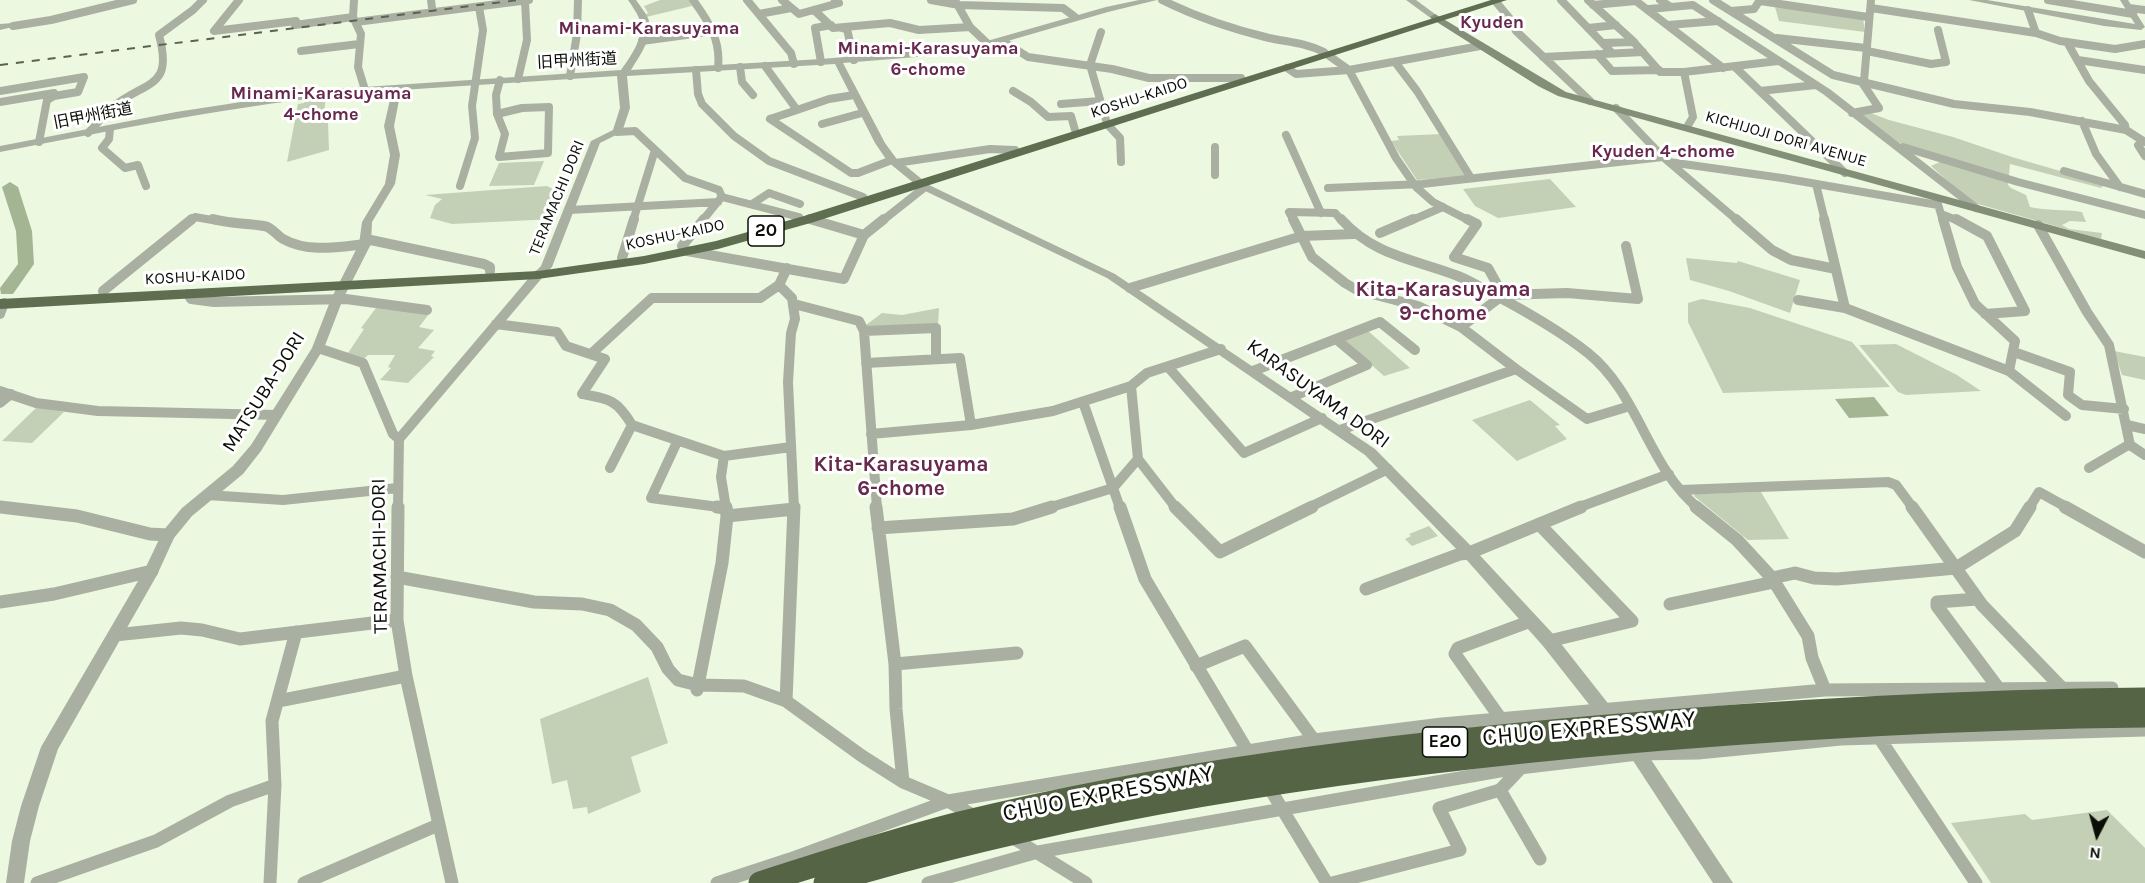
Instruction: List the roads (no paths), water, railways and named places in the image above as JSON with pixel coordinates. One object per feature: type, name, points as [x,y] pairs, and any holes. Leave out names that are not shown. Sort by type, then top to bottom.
[{"type":"highway","name":"KOSHU-KAIDO","points":[[802,213],[922,184],[1241,78],[1495,1]]},
{"type":"highway","name":"KOSHU-KAIDO","points":[[1,305],[343,288],[644,260],[802,213],[922,184],[1075,130],[1107,123],[1287,68],[1326,53]]},
{"type":"highway","name":"KOSHU-KAIDO","points":[[1,305],[103,291],[343,288],[490,271],[542,271],[684,249]]},
{"type":"highway","name":"CHUO EXPRESSWAY","points":[[760,883],[883,845],[1001,814],[1151,784],[1342,754],[1529,734],[1791,711],[2042,700],[2145,699]]},
{"type":"highway","name":"CHUO EXPRESSWAY","points":[[825,883],[974,841],[1061,821],[1249,787],[1422,763],[1603,744],[1798,728],[2056,716],[2145,716]]},
{"type":"main road","name":"KICHIJOJI DORI AVENUE","points":[[1437,18],[1549,88],[1590,102],[1845,173],[1939,205],[1976,208],[2145,255]]},
{"type":"street","points":[[0,27],[51,20],[133,0]]},
{"type":"street","points":[[88,133],[114,106],[157,80],[161,75],[165,59],[165,49],[159,35],[170,24],[192,13],[203,0]]},
{"type":"street","points":[[239,0],[214,31],[296,21],[295,25],[355,20],[527,0],[529,26],[527,54],[518,79]]},
{"type":"street","points":[[354,0],[355,20],[361,34],[358,67],[365,90]]},
{"type":"street","points":[[403,11],[431,4],[492,0]]},
{"type":"street","points":[[570,76],[578,34],[578,0]]},
{"type":"street","points":[[632,0],[644,19],[642,41],[640,49],[622,76],[624,108],[617,132],[635,131],[686,178],[719,190],[720,199],[684,249],[844,279],[864,235],[922,184]]},
{"type":"street","points":[[693,0],[716,32],[720,56],[718,68]]},
{"type":"street","points":[[747,0],[790,53],[794,64]]},
{"type":"street","points":[[782,0],[799,14],[839,3],[836,0]]},
{"type":"street","points":[[932,0],[1031,3],[1063,8],[1075,17]]},
{"type":"street","name":"旧甲州街道","points":[[0,149],[281,98],[397,87],[765,66],[942,52],[988,45],[1075,17],[1153,0]]},
{"type":"street","points":[[1162,0],[1210,22],[1275,39],[1307,44],[1326,53],[1348,70],[1374,112],[1398,162],[1414,184],[1429,198],[1477,225],[1454,257],[1488,268],[1501,296]]},
{"type":"street","points":[[1410,0],[1437,18]]},
{"type":"street","points":[[1561,0],[1612,53]]},
{"type":"street","points":[[1660,0],[1671,7]]},
{"type":"street","points":[[1713,0],[1833,75],[1954,104],[2006,109],[2126,130],[2144,141],[2138,145],[2145,156]]},
{"type":"street","points":[[1731,11],[1754,9],[1760,0],[1796,3],[1869,17]]},
{"type":"street","points":[[1821,0],[1830,11]]},
{"type":"street","points":[[1973,0],[2144,31]]},
{"type":"street","points":[[2048,0],[2145,10]]},
{"type":"street","points":[[1495,1],[1512,21],[1516,31],[1590,102]]},
{"type":"street","points":[[1590,2],[1636,1],[1723,68]]},
{"type":"street","points":[[956,2],[970,27],[988,45]]},
{"type":"street","points":[[1590,2],[1617,25],[1663,73],[1778,61]]},
{"type":"street","points":[[1852,113],[1879,108],[1863,81],[1871,4],[2036,33],[2067,42],[2119,49],[2145,44]]},
{"type":"street","points":[[1648,9],[1694,5],[1816,85],[1976,208]]},
{"type":"street","points":[[460,186],[475,138],[471,106],[483,30],[479,6]]},
{"type":"street","points":[[2129,7],[2144,31]]},
{"type":"street","points":[[759,14],[790,8]]},
{"type":"street","points":[[814,10],[831,25]]},
{"type":"street","points":[[2028,10],[2036,33]]},
{"type":"street","points":[[1668,25],[1742,18]]},
{"type":"street","points":[[842,28],[890,23],[919,30],[970,27]]},
{"type":"street","points":[[821,62],[815,28],[831,25],[847,29],[854,60]]},
{"type":"street","points":[[1588,28],[1617,25]]},
{"type":"street","points":[[642,41],[730,29]]},
{"type":"street","points":[[1774,39],[1867,49],[1931,64],[1946,62],[1938,30]]},
{"type":"street","points":[[1101,32],[1090,65],[1107,123],[1120,138],[1121,162]]},
{"type":"street","points":[[1004,41],[1028,57],[1090,65],[1149,78],[1241,78]]},
{"type":"street","points":[[1604,43],[1634,42]]},
{"type":"street","points":[[2067,42],[2089,81],[2125,125],[2126,130]]},
{"type":"street","points":[[301,51],[359,44]]},
{"type":"street","points":[[1287,68],[1296,74],[1348,70],[1480,46]]},
{"type":"street","points":[[1543,57],[1643,52]]},
{"type":"street","points":[[1597,54],[1612,71],[1659,70]]},
{"type":"street","points":[[2078,60],[2145,69]]},
{"type":"street","name":"KARASUYAMA DORI","points":[[838,61],[862,112],[894,161],[922,184],[1096,267],[1221,349],[1370,452],[1469,553],[1549,641],[1638,754],[1725,883]]},
{"type":"street","points":[[1395,62],[1418,91],[1471,178]]},
{"type":"street","points":[[765,66],[797,110]]},
{"type":"street","points":[[740,67],[739,76],[743,85],[753,95]]},
{"type":"street","points":[[1735,67],[1845,173]]},
{"type":"street","points":[[696,70],[698,94],[702,104],[734,136],[769,160],[863,197]]},
{"type":"street","points":[[1684,72],[1693,117],[1687,128]]},
{"type":"street","points":[[1,93],[84,77],[78,92],[47,100],[39,142]]},
{"type":"street","points":[[495,114],[522,108],[549,107],[548,123],[551,142],[548,153],[499,157],[506,134],[495,114],[496,91],[500,80]]},
{"type":"street","points":[[1760,91],[1816,85]]},
{"type":"street","name":"MATSUBA-DORI","points":[[15,883],[21,841],[41,768],[50,747],[152,571],[168,535],[187,513],[238,470],[256,448],[318,348],[365,241],[367,222],[390,184],[395,155],[389,126],[397,87]]},
{"type":"street","points":[[1012,91],[1031,102],[1048,117],[1071,116],[1075,130]]},
{"type":"street","points":[[0,102],[60,92],[59,96]]},
{"type":"street","points":[[854,95],[770,119],[851,173],[858,173],[894,161],[990,149],[1014,150]]},
{"type":"street","points":[[1061,104],[1100,101]]},
{"type":"street","points":[[1616,108],[1666,160],[1777,254],[1791,260],[1836,269]]},
{"type":"street","points":[[822,124],[862,112]]},
{"type":"street","points":[[2082,121],[2096,154],[2120,187]]},
{"type":"street","points":[[110,129],[109,139],[102,148],[125,168],[138,165],[146,186]]},
{"type":"street","name":"TERAMACHI DORI","points":[[542,271],[596,141],[617,132]]},
{"type":"street","points":[[1286,135],[1321,213]]},
{"type":"street","points":[[1897,146],[2018,182],[2145,215]]},
{"type":"street","points":[[1215,147],[1215,174]]},
{"type":"street","points":[[622,258],[655,150]]},
{"type":"street","points":[[1328,188],[1414,184],[1666,160],[1939,205],[1950,216],[1987,236],[2025,311],[1985,314]]},
{"type":"street","points":[[2064,171],[2145,194]]},
{"type":"street","points":[[1816,184],[1845,308]]},
{"type":"street","points":[[752,204],[769,193],[802,213]]},
{"type":"street","points":[[569,210],[720,199],[802,213],[864,235]]},
{"type":"street","points":[[1939,205],[1957,267],[1976,304],[2015,341],[2009,371]]},
{"type":"street","points":[[1380,233],[1443,207]]},
{"type":"street","points":[[1630,406],[1587,419],[1461,327],[1418,306],[1357,290],[1312,257],[1289,212],[1335,213],[1354,234],[1375,248],[1460,277],[1501,296],[1538,318],[1589,354],[1608,375],[1630,406],[1669,474],[1687,498],[1737,540],[1773,580],[1808,636],[1812,658],[1825,690]]},
{"type":"street","points":[[103,291],[195,217],[205,217],[226,223],[267,226],[283,238],[309,247],[326,248],[365,241],[484,264],[490,267],[490,271]]},
{"type":"street","points":[[2038,225],[2087,312],[2109,345],[2130,444],[2132,448],[2145,455]]},
{"type":"street","points":[[1130,288],[1302,236],[1354,234]]},
{"type":"street","points":[[1461,327],[1501,296],[1567,293],[1638,299],[1626,246]]},
{"type":"street","points":[[591,354],[652,298],[760,298],[778,285],[787,268]]},
{"type":"street","points":[[318,348],[363,363],[393,434],[399,439],[542,271]]},
{"type":"street","points":[[778,285],[792,298],[794,304],[788,382],[794,509],[786,701]]},
{"type":"street","points":[[343,288],[428,310]]},
{"type":"street","points":[[1798,300],[1845,308],[2009,371],[2066,416]]},
{"type":"street","points":[[794,304],[860,321],[864,331],[878,528],[895,664],[896,709],[903,782]]},
{"type":"street","points":[[1253,371],[1380,322],[1415,350]]},
{"type":"street","points":[[496,324],[557,332],[566,346],[605,359],[582,394],[610,399],[620,404],[632,425],[724,456],[791,447]]},
{"type":"street","points":[[864,331],[936,328],[936,359]]},
{"type":"street","points":[[1292,397],[1367,365],[1336,339]]},
{"type":"street","points":[[871,434],[971,425],[1053,411],[1131,386],[1147,373],[1221,349]]},
{"type":"street","points":[[2014,352],[2070,372],[2068,395],[2080,404],[2124,409]]},
{"type":"street","points":[[867,363],[960,358],[971,425]]},
{"type":"street","points":[[1168,366],[1244,453],[1322,418]]},
{"type":"street","points":[[1340,430],[1516,369]]},
{"type":"street","points":[[1131,386],[1138,459],[1177,510],[1220,552],[1388,469]]},
{"type":"street","points":[[0,403],[5,392],[36,403],[98,411],[277,416]]},
{"type":"street","points":[[1083,402],[1145,579],[1327,883]]},
{"type":"street","points":[[610,468],[632,425]]},
{"type":"street","points":[[2127,425],[2145,429]]},
{"type":"street","name":"TERAMACHI-DORI","points":[[399,439],[397,620],[406,676],[452,883]]},
{"type":"street","points":[[677,442],[651,498],[726,512],[794,509]]},
{"type":"street","points":[[2089,468],[2130,444]]},
{"type":"street","points":[[698,688],[722,563],[726,512],[722,477],[724,456]]},
{"type":"street","points":[[878,528],[1013,519],[1113,488],[1138,459]]},
{"type":"street","points":[[1366,589],[1460,554],[1469,553],[1669,474]]},
{"type":"street","points":[[1681,490],[1888,482],[1896,485],[1977,598],[2062,688]]},
{"type":"street","points":[[207,495],[282,500],[398,488]]},
{"type":"street","points":[[1670,604],[1795,573],[1814,578],[1837,579],[1956,568],[2015,531],[2039,492],[2145,552]]},
{"type":"street","points":[[0,507],[77,516],[150,534],[168,535]]},
{"type":"street","points":[[1539,524],[1632,621],[1549,641]]},
{"type":"street","points":[[2,603],[54,594],[152,571]]},
{"type":"street","points":[[397,577],[534,602],[582,604],[610,610],[636,625],[657,647],[668,669],[678,680],[698,688],[744,686],[786,701],[862,756],[903,782],[948,801],[1038,852],[1064,873],[1086,883]]},
{"type":"street","points":[[1977,598],[1937,602],[1937,606],[2030,732]]},
{"type":"street","points":[[115,634],[188,627],[240,639],[397,620]]},
{"type":"street","points":[[1502,718],[1455,654],[1458,648],[1531,621]]},
{"type":"street","points":[[270,883],[275,785],[272,721],[296,632]]},
{"type":"street","points":[[1196,666],[1245,646],[1314,740]]},
{"type":"street","points":[[895,664],[1017,653]]},
{"type":"street","points":[[278,701],[406,676]]},
{"type":"street","points":[[717,883],[948,801],[1246,749],[1502,718],[1604,711],[1825,690],[2145,689]]},
{"type":"street","points":[[928,883],[1038,852],[1516,769],[1638,754],[1698,753],[1841,739],[2145,730]]},
{"type":"street","points":[[1880,739],[1976,883]]},
{"type":"street","points":[[1332,883],[1460,849],[1439,808],[1500,790],[1516,769]]},
{"type":"street","points":[[37,883],[156,841],[230,801],[275,785]]},
{"type":"street","points":[[1500,790],[1540,859]]},
{"type":"street","points":[[304,883],[438,825]]},
{"type":"waterway","points":[[7,290],[26,264],[24,231],[10,187]]},
{"type":"railway","points":[[0,65],[519,0]]},
{"type":"district","name":"Kyuden","points":[[1492,23]]},
{"type":"district","name":"Minami-Karasuyama","points":[[649,29]]},
{"type":"district","name":"Minami-Karasuyama 6-chome","points":[[928,59]]},
{"type":"district","name":"Minami-Karasuyama 4-chome","points":[[321,104]]},
{"type":"district","name":"Kyuden 4-chome","points":[[1663,152]]},
{"type":"district","name":"Kita-Karasuyama 9-chome","points":[[1443,302]]},
{"type":"district","name":"Kita-Karasuyama 6-chome","points":[[901,477]]}]
